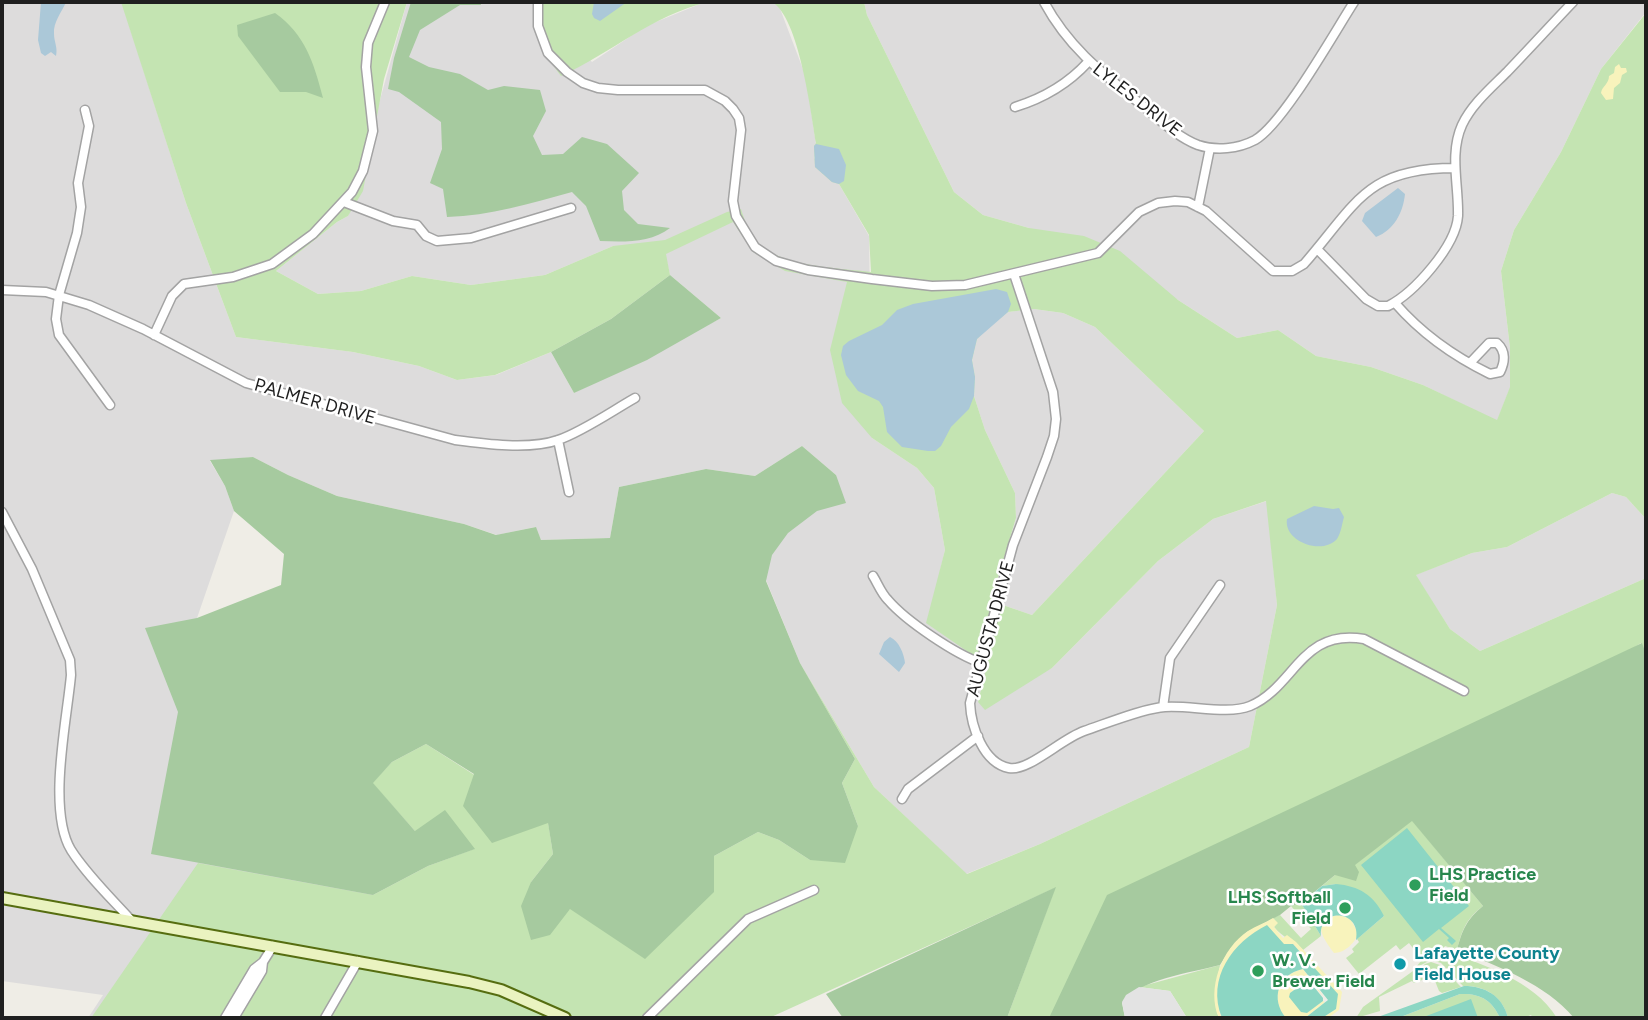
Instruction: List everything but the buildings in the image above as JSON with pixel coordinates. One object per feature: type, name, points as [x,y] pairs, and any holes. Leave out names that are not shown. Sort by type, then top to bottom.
[{"type":"main road","points":[[2,898],[469,982],[502,990],[565,1018]]},
{"type":"street","points":[[153,335],[172,296],[184,285],[233,277],[272,264],[313,234],[352,192],[363,171],[371,142],[373,115],[368,43],[385,2]]},
{"type":"street","points":[[538,2],[538,26],[548,53],[583,83],[618,90],[705,90],[725,101],[739,118],[741,130],[733,192],[736,216],[747,238],[765,256],[807,270],[932,286],[965,285],[1098,253],[1139,212],[1158,203],[1188,202],[1206,211],[1273,271],[1292,271],[1317,249],[1356,201],[1381,182],[1416,169],[1455,168]]},
{"type":"street","name":"LYLES DRIVE","points":[[1044,2],[1066,37],[1088,62],[1173,130],[1192,143],[1210,148]]},
{"type":"street","points":[[1198,207],[1210,148],[1228,149],[1242,145],[1266,131],[1277,119],[1354,2]]},
{"type":"street","points":[[1317,249],[1371,303],[1383,307],[1395,303],[1434,265],[1456,228],[1457,141],[1471,111],[1573,2]]},
{"type":"street","points":[[1015,107],[1037,100],[1054,90],[1070,80],[1088,62]]},
{"type":"street","points":[[85,110],[89,126],[78,183],[81,207],[77,233],[59,295],[56,319],[60,335],[110,405]]},
{"type":"street","points":[[344,202],[393,221],[417,225],[426,236],[437,241],[471,239],[571,208]]},
{"type":"street","name":"AUGUSTA DRIVE","points":[[1014,274],[1053,392],[1056,419],[1047,457],[1013,545],[970,704],[978,736],[994,762],[1012,769],[1023,768],[1062,741],[1081,732],[1163,707],[1248,707],[1263,699],[1317,646],[1349,636],[1364,639],[1464,691]]},
{"type":"street","name":"PALMER DRIVE","points":[[2,289],[59,295],[101,309],[246,383],[455,440],[486,445],[534,444],[558,440],[635,398]]},
{"type":"street","points":[[1395,303],[1416,326],[1470,363],[1490,374],[1500,372],[1504,364],[1503,351],[1497,343],[1489,343],[1470,363]]},
{"type":"street","points":[[558,440],[569,492]]},
{"type":"street","points":[[2,512],[32,569],[70,660],[60,784],[64,835],[71,850],[130,919]]},
{"type":"street","points":[[873,576],[883,594],[898,611],[968,658],[981,663]]},
{"type":"street","points":[[1163,707],[1170,658],[1220,585]]},
{"type":"street","points":[[902,799],[908,789],[978,736]]},
{"type":"street","points":[[649,1018],[748,919],[814,890]]},
{"type":"street","points":[[225,1018],[254,969],[263,962],[273,946]]},
{"type":"street","points":[[325,1018],[358,961]]},
{"type":"street","points":[[234,1018],[262,971],[263,962]]},
{"type":"shaded area","points":[[2,2],[122,3],[186,203],[236,337],[353,352],[419,366],[457,380],[496,375],[551,352],[574,393],[721,318],[670,275],[665,254],[613,246],[545,275],[471,285],[412,276],[361,291],[318,294],[276,271],[348,216],[407,2],[535,2],[592,62],[646,26],[700,4],[772,2],[779,6],[806,77],[816,144],[814,158],[839,184],[869,236],[872,438],[917,468],[934,488],[945,550],[937,584],[973,655],[987,665],[978,702],[1052,668],[1158,561],[1213,519],[1267,501],[1277,605],[1249,747],[1040,844],[966,874],[874,787],[800,663],[757,558],[836,475],[802,446],[755,476],[706,469],[619,487],[610,538],[541,540],[535,527],[497,535],[464,524],[337,496],[253,457],[210,461],[225,486],[234,511],[197,618],[373,895],[752,1018],[88,1018],[103,995],[2,981]]},
{"type":"shaded area","points":[[864,2],[1646,2],[1646,12],[1601,69],[1561,152],[1514,230],[1501,271],[1510,348],[1510,388],[1497,421],[1423,385],[1371,367],[1316,356],[1278,330],[1237,338],[1178,300],[1029,228],[983,215],[954,192],[867,15]]},
{"type":"shaded area","points":[[1034,309],[1063,313],[1095,327],[1204,431],[1032,615],[991,601],[1016,518],[1015,493],[985,430],[974,396],[972,360],[977,339],[987,329],[1008,312]]},
{"type":"shaded area","points":[[1612,493],[1626,497],[1646,519],[1646,578],[1480,651],[1450,629],[1415,575],[1472,553],[1507,547]]},
{"type":"shaded area","points":[[1139,987],[1170,991],[1187,1018],[1125,1018],[1122,1002],[1126,995]]},
{"type":"green space","points":[[121,2],[407,2],[384,79],[363,191],[348,216],[276,271],[318,294],[361,291],[412,276],[471,285],[545,275],[613,246],[665,240],[727,212],[741,209],[755,240],[774,254],[800,263],[871,272],[869,235],[839,184],[832,182],[815,167],[816,143],[802,67],[790,26],[772,2],[864,2],[867,15],[954,192],[983,215],[1029,228],[1084,236],[1120,251],[1178,300],[1237,338],[1278,330],[1316,356],[1371,367],[1423,385],[1497,420],[1510,387],[1510,348],[1501,271],[1514,230],[1561,152],[1601,69],[1646,13],[1646,519],[1626,497],[1612,493],[1507,547],[1472,553],[1416,575],[1450,629],[1480,651],[1646,578],[1646,654],[1641,643],[1052,1018],[1007,1018],[1055,888],[769,1018],[91,1018],[198,863],[373,895],[428,866],[474,849],[415,831],[372,783],[392,762],[426,744],[548,822],[553,854],[531,882],[562,914],[714,856],[758,832],[779,840],[810,860],[858,826],[842,783],[855,759],[800,663],[874,787],[967,874],[1040,844],[1249,747],[1277,605],[1266,501],[1213,519],[1158,561],[1052,668],[985,710],[978,702],[987,665],[926,623],[945,550],[934,488],[917,468],[872,438],[842,403],[830,350],[847,282],[785,271],[753,252],[733,222],[666,254],[670,275],[611,319],[551,352],[495,375],[457,380],[419,366],[353,352],[236,337],[186,203]],"holes":[[[1034,309],[1063,313],[1095,327],[1204,431],[1032,615],[991,601],[1016,518],[1015,493],[985,430],[974,396],[972,360],[977,339],[1008,312]]]},
{"type":"green space","points":[[411,2],[480,2],[481,5],[460,5],[420,30],[409,57],[429,67],[460,74],[488,90],[504,86],[540,90],[546,111],[533,136],[542,155],[563,154],[582,137],[607,144],[639,173],[622,191],[624,210],[638,224],[670,228],[646,239],[600,241],[586,206],[572,192],[495,212],[447,217],[443,189],[430,183],[442,149],[441,122],[399,92],[388,89],[394,58]]},
{"type":"green space","points":[[535,2],[708,2],[651,25],[561,76],[539,42],[534,24]]},
{"type":"green space","points":[[275,13],[294,30],[307,50],[323,98],[306,92],[280,92],[238,36],[237,25]]},
{"type":"green space","points":[[670,275],[721,318],[647,360],[574,393],[551,352],[611,319]]},
{"type":"green space","points":[[802,446],[836,475],[846,503],[817,511],[788,533],[772,555],[766,581],[800,663],[855,759],[842,783],[858,826],[845,863],[810,860],[779,840],[758,832],[714,856],[714,892],[645,959],[570,909],[550,935],[531,940],[521,906],[531,882],[553,854],[548,823],[492,843],[463,806],[474,774],[426,744],[392,762],[373,783],[415,831],[445,810],[475,849],[428,866],[373,895],[151,854],[178,712],[145,628],[197,618],[281,585],[284,554],[234,511],[225,486],[210,460],[253,457],[337,496],[464,524],[496,535],[536,527],[541,540],[610,538],[619,487],[706,469],[755,476]]},
{"type":"green space","points":[[1642,643],[1646,654],[1646,1018],[1574,1018],[1550,995],[1535,986],[1457,950],[1466,925],[1483,906],[1412,821],[1355,865],[1359,872],[1356,881],[1335,875],[1301,903],[1247,932],[1231,948],[1220,965],[1166,978],[1140,988],[1122,1003],[1125,1018],[1049,1018],[1107,895]]},
{"type":"green space","points":[[1412,820],[1483,906],[1466,925],[1457,950],[1445,946],[1443,949],[1521,984],[1535,993],[1557,1018],[1533,1018],[1531,1015],[1508,1018],[1502,1004],[1492,993],[1478,987],[1463,986],[1441,963],[1431,960],[1415,968],[1422,960],[1409,943],[1400,950],[1396,945],[1359,974],[1346,958],[1354,952],[1352,949],[1359,942],[1357,939],[1384,916],[1336,884],[1322,886]]},
{"type":"green space","name":"LHS Practice Field","points":[[1407,828],[1469,906],[1441,928],[1456,941],[1452,945],[1439,929],[1423,942],[1361,865]]},
{"type":"green space","points":[[1336,884],[1365,893],[1376,902],[1384,916],[1356,940],[1353,922],[1340,916],[1332,916],[1326,920],[1321,936],[1301,903],[1322,886]]},
{"type":"green space","points":[[1056,887],[1007,1018],[843,1018],[826,994]]},
{"type":"green space","points":[[1301,903],[1321,936],[1303,950],[1277,931],[1274,927],[1277,923],[1273,918],[1280,915],[1301,938],[1311,929],[1291,906]]},
{"type":"green space","name":"W. V. Brewer Field","points":[[1267,925],[1284,944],[1293,944],[1338,994],[1336,1009],[1322,1018],[1305,1018],[1328,1000],[1303,969],[1288,976],[1279,988],[1278,1003],[1286,1018],[1222,1018],[1218,1003],[1220,975],[1243,941]]},
{"type":"green space","points":[[1431,962],[1440,965],[1461,987],[1442,993],[1433,976],[1414,983],[1412,981],[1379,997],[1380,1011],[1356,1018],[1363,1007],[1413,971],[1415,973]]},
{"type":"green space","points":[[1220,965],[1215,998],[1219,1018],[1187,1018],[1170,991],[1139,987]]},
{"type":"green space","points":[[1305,982],[1310,982],[1323,998],[1323,1001],[1307,1013],[1301,1012],[1289,997],[1290,993]]},
{"type":"green space","points":[[1464,986],[1486,990],[1492,994],[1506,1010],[1508,1018],[1500,1018],[1484,999],[1460,994],[1398,1018],[1375,1018]]},
{"type":"green space","points":[[1460,994],[1484,999],[1500,1018],[1398,1018]]},
{"type":"green space","points":[[1471,999],[1478,1018],[1421,1018]]},
{"type":"sand","points":[[1619,64],[1621,68],[1626,68],[1627,72],[1614,88],[1613,99],[1606,100],[1601,93],[1609,76]]},
{"type":"sand","points":[[1338,915],[1350,918],[1358,933],[1349,946],[1334,953],[1321,931],[1324,921]]},
{"type":"sand","points":[[1273,918],[1278,923],[1274,927],[1283,938],[1287,935],[1296,942],[1342,992],[1339,1010],[1328,1018],[1322,1018],[1336,1009],[1311,964],[1293,944],[1219,1011],[1222,1018],[1219,1018],[1214,995],[1224,958],[1239,938]]},
{"type":"sand","points":[[1303,969],[1324,997],[1310,982],[1305,982],[1290,993],[1306,1013],[1325,1002],[1305,1018],[1286,1018],[1278,1003],[1279,988],[1288,976]]},
{"type":"water","points":[[41,2],[66,2],[54,30],[56,56],[51,52],[45,56],[41,53],[38,40]]},
{"type":"water","points":[[594,2],[627,2],[600,21],[592,14]]},
{"type":"water","points":[[816,144],[839,149],[846,165],[844,181],[839,184],[832,182],[815,167]]},
{"type":"water","points":[[1398,188],[1405,194],[1400,214],[1388,230],[1376,237],[1362,221],[1365,213]]},
{"type":"water","points":[[996,289],[1007,292],[1011,304],[1008,312],[977,339],[972,360],[974,396],[969,409],[951,427],[941,446],[935,451],[902,447],[887,432],[883,407],[879,401],[858,391],[846,375],[841,355],[843,346],[882,325],[897,310],[913,304]]},
{"type":"water","points":[[1314,506],[1339,508],[1344,517],[1337,539],[1330,544],[1305,544],[1291,534],[1287,527],[1287,519]]},
{"type":"water","points":[[890,637],[898,645],[905,663],[899,672],[879,654],[884,642]]},
{"type":"place","name":"LHS Practice Field","points":[[1415,885]]},
{"type":"place","name":"LHS Softball Field","points":[[1345,908]]},
{"type":"place","name":"Lafayette County Field House","points":[[1400,964]]},
{"type":"place","name":"W. V. Brewer Field","points":[[1258,971]]}]
